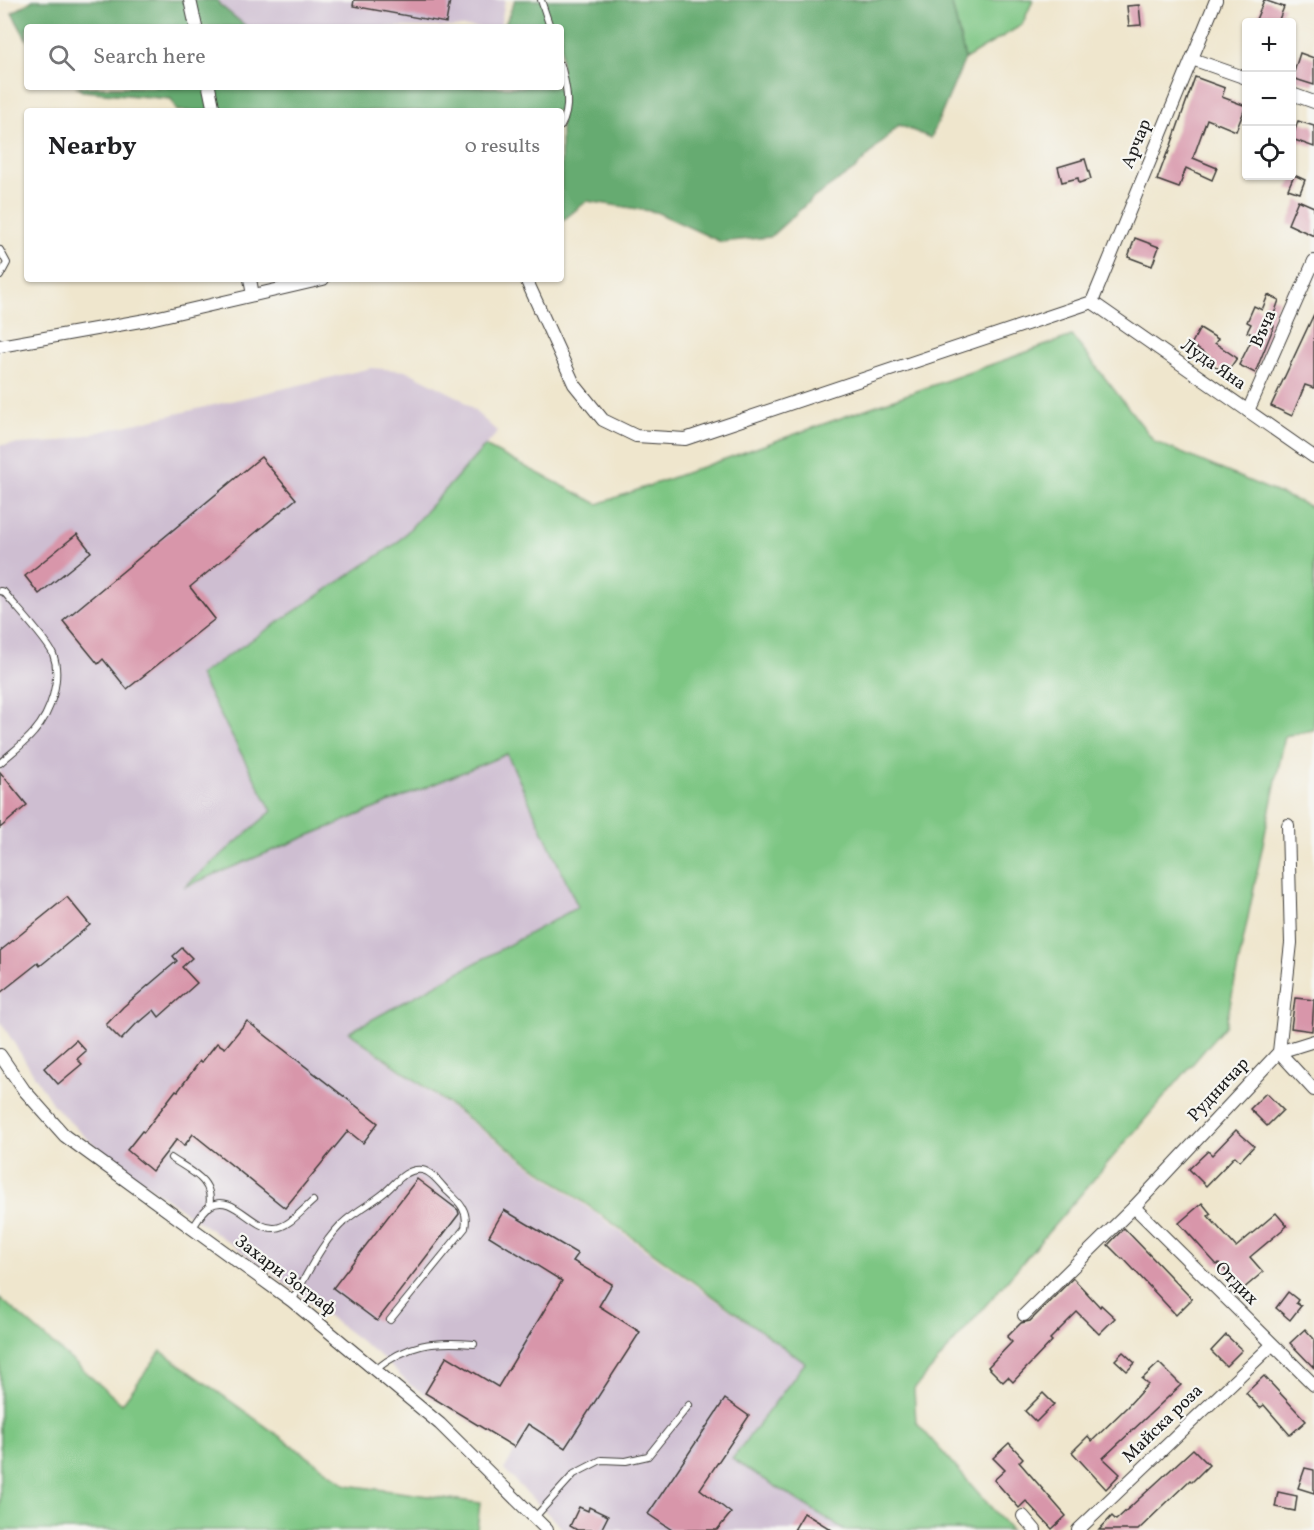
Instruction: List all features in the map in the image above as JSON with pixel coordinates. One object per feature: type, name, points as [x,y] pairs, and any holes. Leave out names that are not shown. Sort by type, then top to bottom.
[{"type":"street","points":[[190,0],[195,24]]},
{"type":"street","name":"Арчар","points":[[1092,302],[1216,0]]},
{"type":"street","points":[[1192,59],[1242,77]]},
{"type":"street","points":[[210,90],[213,108]]},
{"type":"street","points":[[1296,95],[1314,102]]},
{"type":"street","name":"Въча","points":[[1248,411],[1309,285],[1314,261]]},
{"type":"street","points":[[251,282],[253,295]]},
{"type":"street","points":[[0,346],[146,320],[311,282]]},
{"type":"street","points":[[527,282],[574,384],[603,420],[636,436],[685,439],[1092,302]]},
{"type":"street","name":"Луда Яна","points":[[1092,302],[1314,457]]},
{"type":"street","points":[[1288,825],[1292,943],[1279,1052],[1314,1090]]},
{"type":"street","points":[[1279,1052],[1314,1041]]},
{"type":"street","name":"Рудничар","points":[[1024,1315],[1134,1207],[1279,1052]]},
{"type":"street","name":"Захари Зограф","points":[[0,1055],[24,1090],[65,1136],[292,1301],[440,1424],[547,1530]]},
{"type":"street","name":"Отдих","points":[[1134,1207],[1314,1385]]},
{"type":"street","name":"Майска роза","points":[[1078,1530],[1272,1345]]},
{"type":"street","points":[[1023,1516],[1035,1530]]},
{"type":"lane","points":[[541,0],[549,24]]},
{"type":"lane","points":[[564,78],[567,91],[564,121]]},
{"type":"lane","points":[[0,250],[7,263],[0,276]]},
{"type":"lane","points":[[0,591],[4,592],[52,652],[57,670],[47,710],[35,731],[0,763]]},
{"type":"lane","points":[[171,1158],[208,1184],[211,1192],[209,1207]]},
{"type":"lane","points":[[292,1301],[320,1252],[344,1221],[384,1193],[402,1176],[412,1170],[424,1170],[434,1177],[465,1209],[467,1218],[465,1228],[390,1320]]},
{"type":"lane","points":[[192,1228],[209,1207],[216,1204],[233,1206],[257,1224],[275,1228],[285,1225],[313,1201]]},
{"type":"lane","points":[[375,1370],[390,1358],[415,1347],[442,1342],[474,1344]]},
{"type":"lane","points":[[534,1517],[574,1474],[601,1460],[626,1461],[648,1456],[689,1405]]},
{"type":"shaded area","points":[[218,0],[505,0],[501,24],[243,24],[219,4]]},
{"type":"shaded area","points":[[371,368],[407,371],[460,398],[498,432],[397,543],[199,675],[273,811],[186,886],[208,878],[208,874],[507,753],[578,907],[349,1033],[663,1263],[805,1363],[732,1459],[845,1530],[564,1530],[504,1470],[516,1449],[410,1385],[380,1356],[269,1271],[108,1157],[83,1135],[53,1105],[0,1021],[0,445],[57,442]]},
{"type":"green space","points":[[33,0],[218,0],[219,4],[243,24],[24,24],[24,35],[12,13]]},
{"type":"green space","points":[[515,0],[951,0],[965,59],[931,138],[899,125],[855,169],[812,199],[770,237],[721,242],[656,212],[587,201],[564,220],[564,108],[176,108],[171,99],[81,90],[564,90],[564,24],[505,24]]},
{"type":"green space","points":[[951,0],[1033,0],[1022,25],[965,59]]},
{"type":"green space","points":[[1072,336],[1155,442],[1314,508],[1314,730],[1285,736],[1226,1025],[914,1389],[916,1422],[1011,1530],[845,1530],[732,1459],[805,1363],[349,1032],[578,907],[507,754],[184,887],[272,811],[199,675],[397,543],[485,446],[598,504]]},
{"type":"green space","points":[[0,1298],[122,1404],[161,1351],[347,1485],[480,1503],[477,1530],[0,1530]]},
{"type":"building","points":[[354,0],[450,0],[446,23],[353,6]]},
{"type":"building","points":[[1264,0],[1284,7],[1280,18],[1257,18]]},
{"type":"building","points":[[1139,5],[1141,25],[1129,26],[1127,6]]},
{"type":"building","points":[[1300,53],[1314,58],[1314,85],[1296,79],[1296,66]]},
{"type":"building","points":[[1195,77],[1225,88],[1222,97],[1242,104],[1242,116],[1236,131],[1207,119],[1193,158],[1217,168],[1212,180],[1186,168],[1179,188],[1157,180]]},
{"type":"building","points":[[1298,121],[1314,126],[1314,147],[1296,140]]},
{"type":"building","points":[[1085,159],[1091,179],[1079,183],[1078,178],[1062,182],[1058,167]]},
{"type":"building","points":[[1296,176],[1305,180],[1300,193],[1288,189],[1292,180],[1296,180]]},
{"type":"building","points":[[1298,200],[1314,207],[1314,236],[1288,224]]},
{"type":"building","points":[[1135,238],[1159,247],[1152,266],[1128,257]]},
{"type":"building","points":[[1268,295],[1279,300],[1271,325],[1274,326],[1255,373],[1239,365],[1254,335],[1247,332],[1251,324],[1247,322],[1254,306],[1262,310]]},
{"type":"building","points":[[1314,314],[1314,388],[1305,385],[1292,416],[1271,406]]},
{"type":"building","points":[[1200,328],[1218,339],[1215,343],[1237,358],[1226,374],[1209,362],[1212,358],[1191,345]]},
{"type":"building","points":[[261,457],[296,499],[190,587],[215,619],[127,689],[103,659],[98,664],[63,621]]},
{"type":"building","points":[[77,534],[91,552],[39,594],[25,576]]},
{"type":"building","points":[[0,772],[27,805],[0,828]]},
{"type":"building","points":[[67,897],[90,925],[40,966],[38,963],[0,993],[0,951]]},
{"type":"building","points":[[182,948],[192,958],[182,967],[197,983],[159,1017],[154,1010],[139,1021],[121,1040],[106,1025],[123,1007],[177,961],[173,956]]},
{"type":"building","points":[[1295,998],[1314,1000],[1312,1031],[1291,1028]]},
{"type":"building","points":[[247,1021],[378,1123],[363,1143],[348,1131],[285,1208],[193,1134],[184,1146],[177,1139],[152,1171],[127,1150],[176,1090],[178,1091],[200,1061],[202,1062],[217,1043],[225,1048]]},
{"type":"building","points":[[76,1040],[86,1051],[77,1059],[82,1064],[58,1084],[44,1068]]},
{"type":"building","points":[[1266,1093],[1283,1110],[1267,1126],[1250,1109]]},
{"type":"building","points":[[1236,1130],[1254,1146],[1240,1161],[1235,1156],[1206,1186],[1189,1169],[1208,1151],[1212,1155]]},
{"type":"building","points":[[417,1179],[458,1210],[459,1214],[377,1321],[333,1288]]},
{"type":"building","points":[[1202,1203],[1211,1214],[1208,1216],[1236,1247],[1276,1213],[1287,1226],[1250,1257],[1263,1272],[1242,1290],[1179,1223]]},
{"type":"building","points":[[504,1210],[578,1254],[573,1261],[612,1284],[599,1306],[640,1332],[565,1448],[528,1424],[514,1447],[425,1393],[447,1356],[498,1387],[562,1281],[489,1236]]},
{"type":"building","points":[[1124,1228],[1192,1299],[1176,1315],[1108,1245]]},
{"type":"building","points":[[1073,1278],[1100,1307],[1101,1305],[1115,1318],[1099,1334],[1077,1312],[1013,1382],[1008,1377],[1003,1382],[988,1367],[1012,1342],[1007,1337],[1021,1323],[1030,1321]]},
{"type":"building","points":[[1288,1292],[1298,1300],[1296,1303],[1301,1306],[1290,1320],[1276,1308]]},
{"type":"building","points":[[1305,1329],[1314,1339],[1314,1368],[1290,1343]]},
{"type":"building","points":[[1226,1335],[1242,1350],[1226,1366],[1211,1351]]},
{"type":"building","points":[[1123,1352],[1135,1363],[1127,1371],[1115,1360]]},
{"type":"building","points":[[1159,1363],[1181,1385],[1103,1458],[1120,1474],[1106,1489],[1072,1452],[1088,1436],[1092,1441],[1127,1407],[1148,1384],[1142,1379]]},
{"type":"building","points":[[1264,1376],[1306,1421],[1290,1435],[1264,1405],[1260,1408],[1246,1393]]},
{"type":"building","points":[[1043,1393],[1054,1404],[1036,1422],[1025,1411]]},
{"type":"building","points":[[725,1399],[749,1416],[700,1489],[731,1513],[717,1530],[672,1530],[648,1514]]},
{"type":"building","points":[[1009,1443],[1023,1458],[1019,1462],[1066,1516],[1052,1529],[1026,1501],[1019,1508],[994,1480],[1005,1470],[993,1458]]},
{"type":"building","points":[[1193,1449],[1209,1465],[1138,1530],[1099,1530],[1112,1516],[1116,1520]]},
{"type":"building","points":[[1305,1468],[1314,1470],[1314,1493],[1298,1488]]},
{"type":"building","points":[[1278,1492],[1297,1496],[1295,1511],[1275,1507]]},
{"type":"building","points":[[579,1507],[588,1511],[589,1507],[608,1516],[601,1530],[577,1530],[570,1526]]},
{"type":"building","points":[[804,1513],[832,1530],[794,1530]]}]
